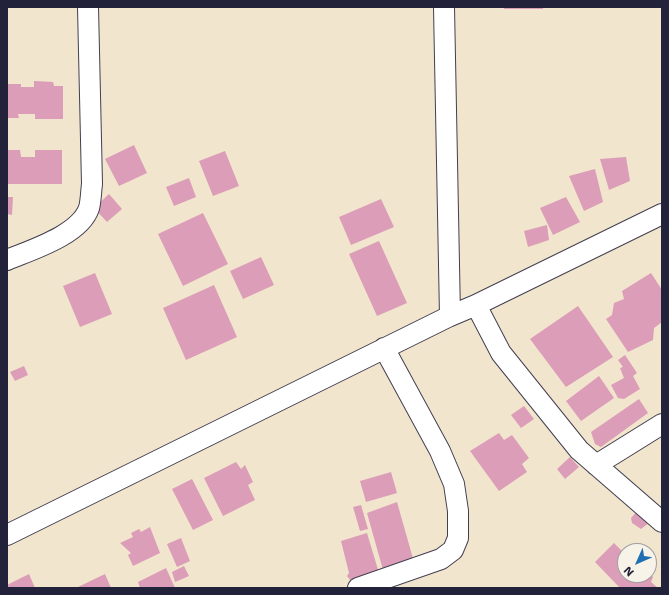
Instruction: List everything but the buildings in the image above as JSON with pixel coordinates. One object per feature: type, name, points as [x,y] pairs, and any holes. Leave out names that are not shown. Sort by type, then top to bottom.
[{"type":"street","points":[[7,260],[63,236],[80,222],[89,209],[92,184],[88,7]]},
{"type":"street","points":[[444,7],[450,316]]},
{"type":"street","points":[[7,535],[384,348],[476,305],[662,214]]},
{"type":"street","points":[[476,305],[501,353],[579,450],[662,522]]},
{"type":"street","points":[[358,588],[441,559],[452,550],[458,538],[458,511],[454,484],[440,451],[384,348]]},
{"type":"street","points":[[596,465],[662,424]]}]
